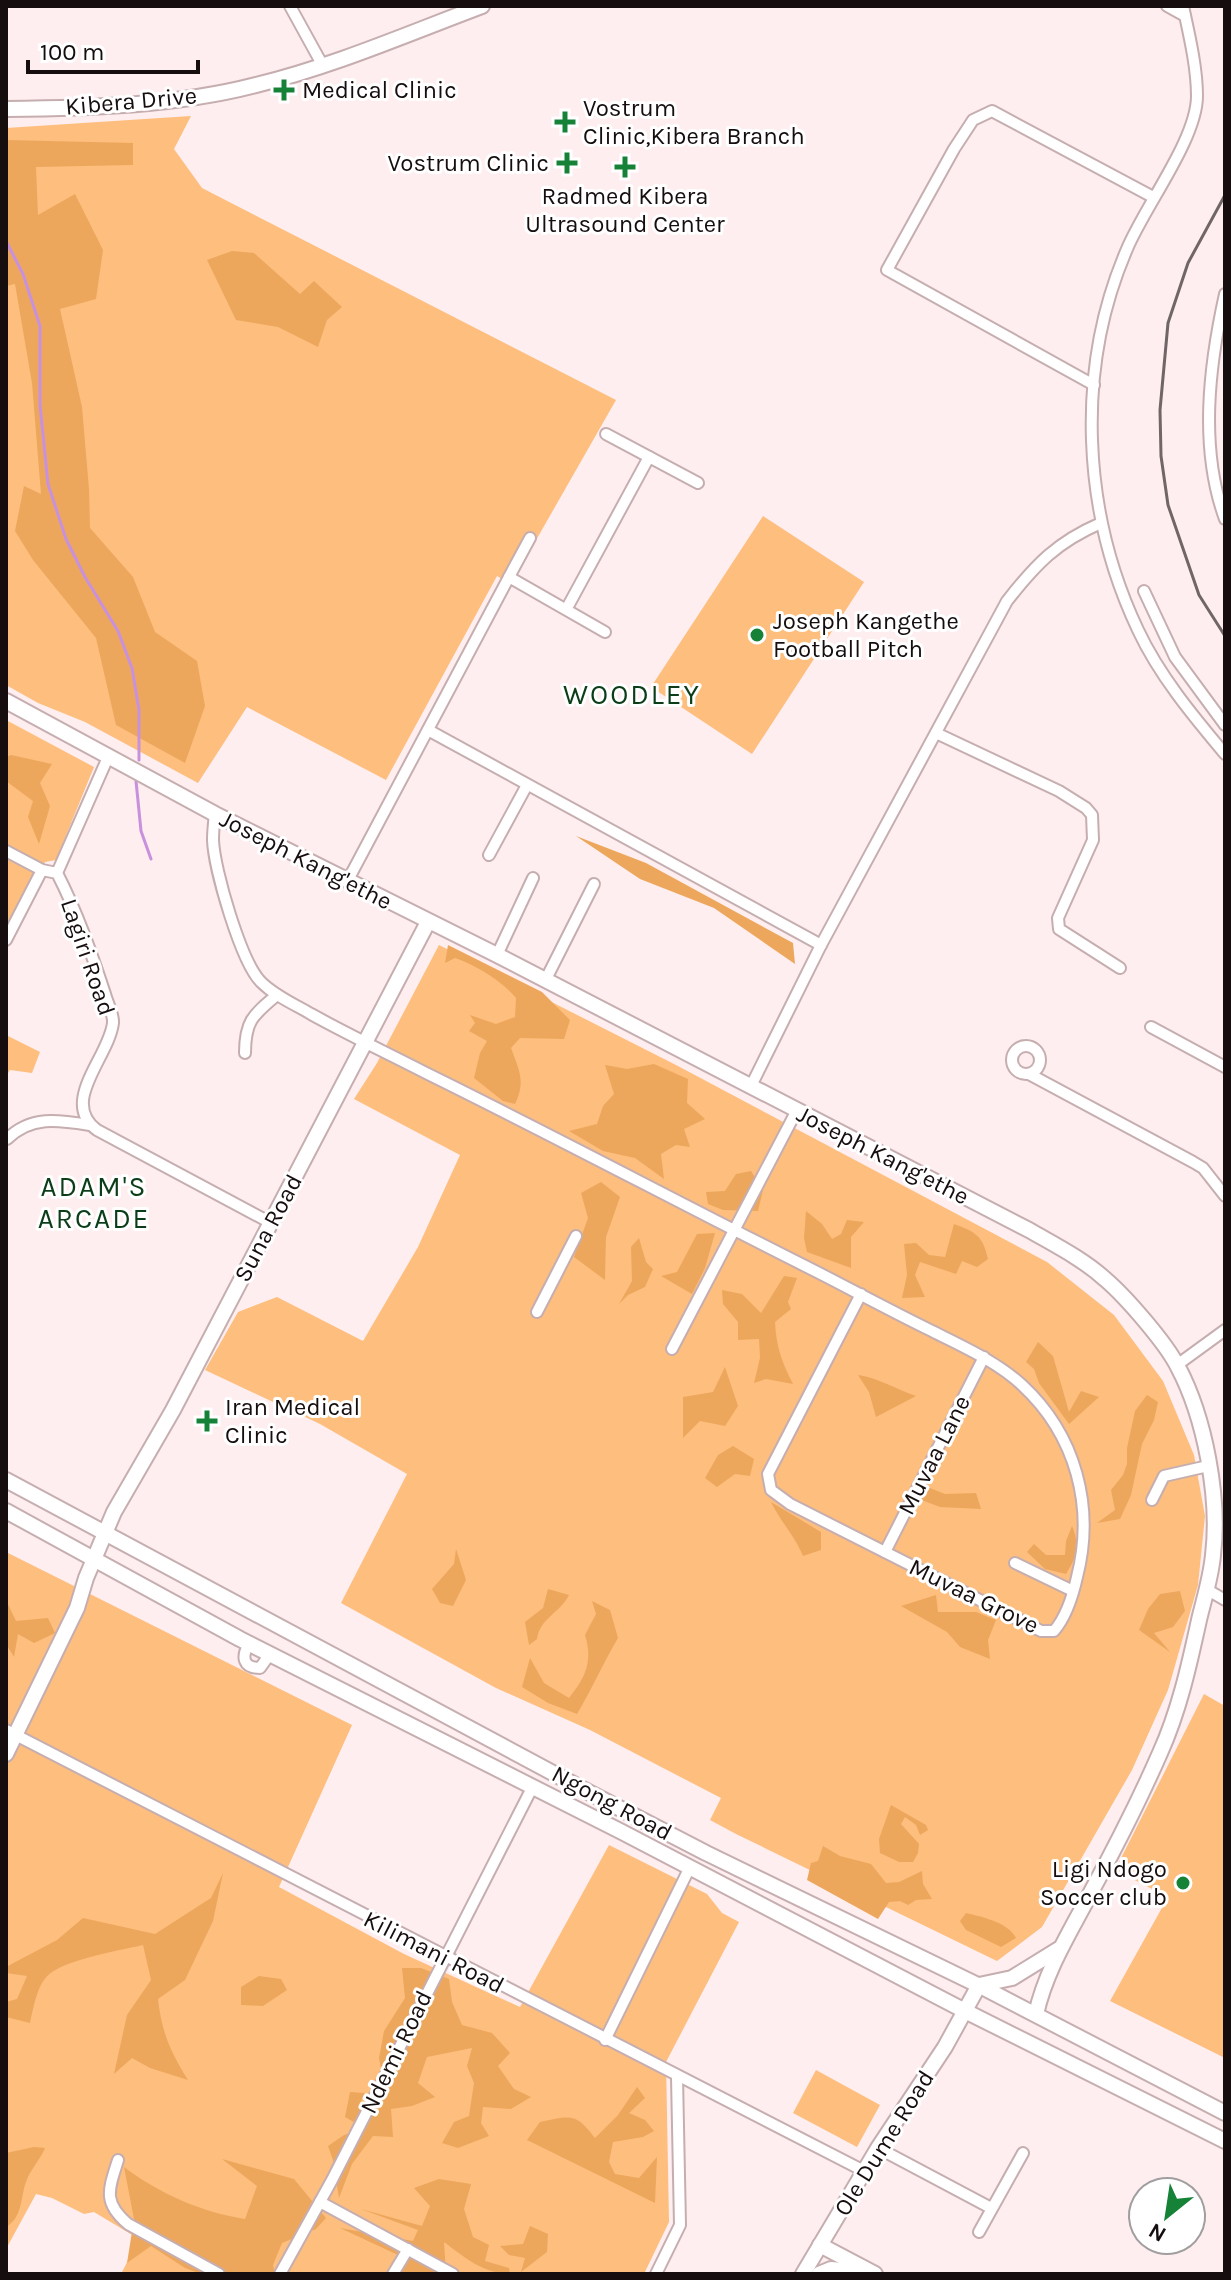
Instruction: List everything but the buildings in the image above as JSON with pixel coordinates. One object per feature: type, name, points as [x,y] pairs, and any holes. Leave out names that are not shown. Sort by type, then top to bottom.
[{"type":"street","points":[[290,6],[323,66]]},
{"type":"street","name":"Kibera Drive","points":[[6,109],[144,104],[253,86],[323,66],[482,6]]},
{"type":"street","points":[[1167,6],[1184,11],[1197,96],[1194,116],[1177,156],[1126,251],[1100,327],[1094,385],[1093,451],[1101,523],[1117,578],[1139,633],[1193,715],[1225,754]]},
{"type":"street","points":[[1094,385],[887,270],[973,120],[992,111],[1153,197]]},
{"type":"street","points":[[1225,294],[1214,340],[1210,436],[1214,478],[1225,519]]},
{"type":"street","points":[[606,434],[698,483]]},
{"type":"street","points":[[567,608],[649,457]]},
{"type":"street","points":[[751,1086],[821,945],[1007,601],[1028,573],[1053,549],[1101,523]]},
{"type":"street","points":[[348,880],[530,538]]},
{"type":"street","points":[[509,577],[605,632]]},
{"type":"street","points":[[1144,591],[1175,657],[1225,725]]},
{"type":"street","name":"Joseph Kang'ethe","points":[[6,701],[215,814],[497,955],[1029,1230],[1102,1276],[1132,1306],[1177,1365],[1196,1415],[1208,1466],[1215,1523],[1213,1555],[1184,1687],[1160,1754],[1090,1894],[1059,1948],[1036,2014]]},
{"type":"street","points":[[428,730],[821,945]]},
{"type":"street","points":[[936,733],[1059,791],[1092,815],[1093,840],[1058,918],[1059,929],[1120,968]]},
{"type":"street","points":[[57,873],[109,755]]},
{"type":"street","points":[[489,855],[527,785]]},
{"type":"street","points":[[215,814],[213,840],[218,872],[241,942],[256,976],[277,995],[861,1294]]},
{"type":"street","name":"Lagiri Road","points":[[6,851],[42,870],[57,873],[77,912],[112,1019],[83,1100],[83,1115],[90,1125]]},
{"type":"street","points":[[6,940],[42,870]]},
{"type":"street","points":[[497,955],[533,878]]},
{"type":"street","points":[[545,981],[594,884]]},
{"type":"street","name":"Suna Road","points":[[6,1754],[11,1733],[77,1608],[94,1557],[114,1512],[173,1410],[428,922]]},
{"type":"street","points":[[245,1053],[245,1033],[252,1016],[277,995]]},
{"type":"street","points":[[1151,1027],[1225,1067]]},
{"type":"street","points":[[1029,1074],[1193,1162],[1209,1175],[1225,1196]]},
{"type":"street","points":[[672,1349],[797,1110]]},
{"type":"street","points":[[7,1139],[30,1122],[48,1120],[90,1125],[271,1223]]},
{"type":"street","points":[[537,1312],[576,1236]]},
{"type":"street","name":"Muvaa Grove","points":[[861,1294],[984,1357],[1019,1382],[1046,1410],[1062,1437],[1079,1482],[1086,1535],[1073,1591],[1054,1631],[1045,1632],[779,1497],[771,1490],[767,1477],[861,1294]]},
{"type":"street","points":[[1177,1365],[1225,1330]]},
{"type":"street","name":"Muvaa Lane","points":[[885,1552],[984,1357]]},
{"type":"street","points":[[1152,1500],[1164,1476],[1208,1466]]},
{"type":"street","name":"Ngong Road","points":[[6,1480],[592,1794],[706,1853],[979,1985],[1225,2113]]},
{"type":"street","name":"Ngong Road","points":[[6,1511],[249,1644],[1225,2141]]},
{"type":"street","points":[[1015,1563],[1073,1591]]},
{"type":"street","points":[[1206,1589],[1225,1600]]},
{"type":"street","name":"Kilimani Road","points":[[11,1733],[864,2171]]},
{"type":"street","name":"Ndemi Road","points":[[280,2274],[533,1786]]},
{"type":"street","points":[[605,2040],[690,1867]]},
{"type":"street","points":[[979,1985],[1012,1978],[1059,1948]]},
{"type":"street","name":"Ole Dume Road","points":[[803,2274],[878,2148],[945,2047],[979,1985]]},
{"type":"street","points":[[656,2274],[680,2225],[677,2077]]},
{"type":"street","points":[[878,2148],[991,2208]]},
{"type":"street","points":[[979,2232],[1023,2153]]},
{"type":"street","points":[[118,2160],[109,2192],[110,2205],[117,2215],[219,2274]]},
{"type":"street","points":[[320,2202],[408,2249],[436,2270],[453,2274]]},
{"type":"street","points":[[820,2245],[874,2274]]},
{"type":"street","points":[[393,2274],[408,2249]]},
{"type":"street","points":[[819,2274],[831,2269],[846,2269],[874,2274]]},
{"type":"shaded area","points":[[191,116],[174,149],[202,188],[616,400],[511,584],[497,576],[386,780],[247,707],[198,783],[85,722],[38,703],[6,685],[6,128]]},
{"type":"shaded area","points":[[6,140],[133,143],[133,165],[36,167],[38,215],[75,194],[103,250],[96,299],[60,309],[82,407],[90,528],[133,577],[155,632],[197,661],[205,706],[185,763],[116,725],[96,638],[33,560],[15,531],[24,486],[41,494],[32,383],[15,284],[6,286]]},
{"type":"shaded area","points":[[232,251],[254,253],[300,294],[314,281],[342,307],[327,320],[318,347],[278,327],[236,320],[207,260]]},
{"type":"shaded area","name":"Joseph Kangethe Football Pitch","points":[[763,516],[864,582],[752,754],[651,687]]},
{"type":"shaded area","points":[[6,720],[94,767],[56,860],[45,862],[6,946]]},
{"type":"shaded area","points":[[11,755],[52,764],[40,783],[50,806],[39,844],[28,817],[33,801],[6,781],[6,757]]},
{"type":"shaded area","points":[[576,836],[646,863],[793,943],[795,964],[714,908],[640,879]]},
{"type":"shaded area","points":[[439,945],[676,1065],[1047,1262],[1114,1315],[1163,1381],[1194,1455],[1205,1516],[1198,1585],[1168,1690],[1132,1770],[1042,1927],[997,1961],[710,1820],[721,1798],[590,1730],[496,1688],[341,1603],[407,1474],[320,1424],[205,1370],[238,1312],[277,1297],[363,1341],[418,1247],[460,1155],[354,1099],[377,1063]]},
{"type":"shaded area","points":[[448,945],[542,992],[570,1020],[564,1039],[520,1038],[511,1048],[521,1082],[515,1104],[503,1101],[474,1078],[480,1053],[487,1041],[469,1031],[475,1023],[470,1015],[496,1024],[515,1017],[516,998],[496,980],[472,965],[455,958],[445,963]]},
{"type":"shaded area","points":[[6,1035],[40,1052],[32,1073],[10,1070],[6,1076]]},
{"type":"shaded area","points":[[654,1064],[688,1079],[687,1103],[705,1119],[684,1129],[690,1147],[676,1145],[661,1154],[664,1179],[635,1158],[603,1151],[569,1131],[597,1124],[603,1106],[614,1094],[605,1065],[627,1069]]},
{"type":"shaded area","points":[[751,1171],[763,1190],[758,1211],[723,1210],[708,1204],[706,1192],[725,1191],[736,1174]]},
{"type":"shaded area","points":[[601,1182],[620,1197],[606,1237],[605,1280],[574,1257],[588,1218],[581,1193]]},
{"type":"shaded area","points":[[806,1211],[822,1224],[832,1239],[841,1234],[847,1220],[864,1222],[851,1237],[851,1268],[807,1252],[804,1238]]},
{"type":"shaded area","points":[[954,1224],[977,1236],[984,1245],[988,1259],[977,1267],[962,1261],[956,1274],[920,1262],[915,1275],[925,1297],[902,1298],[907,1275],[904,1244],[916,1243],[929,1255],[945,1257]]},
{"type":"shaded area","points":[[715,1233],[705,1268],[692,1294],[661,1276],[677,1272],[697,1234]]},
{"type":"shaded area","points":[[639,1238],[646,1262],[653,1269],[645,1287],[628,1295],[619,1304],[632,1281],[631,1247]]},
{"type":"shaded area","points":[[784,1276],[797,1278],[788,1302],[791,1309],[775,1322],[780,1354],[793,1384],[766,1379],[754,1383],[760,1358],[759,1339],[738,1340],[738,1322],[723,1304],[722,1290],[742,1294],[761,1313]]},
{"type":"shaded area","points":[[1038,1342],[1053,1356],[1069,1412],[1081,1391],[1099,1397],[1069,1424],[1039,1383],[1034,1369],[1026,1362]]},
{"type":"shaded area","points":[[725,1367],[738,1406],[725,1426],[700,1421],[683,1438],[683,1397],[713,1392]]},
{"type":"shaded area","points":[[858,1375],[916,1396],[876,1417],[869,1392]]},
{"type":"shaded area","points":[[1147,1395],[1158,1402],[1154,1420],[1142,1444],[1131,1495],[1120,1519],[1097,1523],[1115,1510],[1111,1490],[1123,1475],[1135,1411]]},
{"type":"shaded area","points":[[733,1446],[754,1459],[750,1476],[735,1474],[717,1487],[705,1478],[718,1455]]},
{"type":"shaded area","points":[[930,1488],[945,1494],[976,1493],[981,1509],[940,1507],[919,1499]]},
{"type":"shaded area","points":[[771,1502],[821,1532],[821,1550],[803,1556]]},
{"type":"shaded area","points":[[1072,1526],[1076,1551],[1066,1574],[1045,1569],[1027,1552],[1034,1544],[1046,1555],[1065,1555]]},
{"type":"shaded area","points":[[456,1549],[466,1580],[453,1606],[440,1603],[432,1589],[454,1564]]},
{"type":"shaded area","points":[[6,1552],[352,1725],[279,1887],[404,1954],[520,2007],[609,1845],[707,1894],[722,1913],[739,1922],[666,2062],[669,2222],[644,2274],[121,2274],[139,2239],[94,2212],[84,2214],[52,2198],[36,2194],[6,2249]]},
{"type":"shaded area","points":[[548,1589],[569,1595],[542,1626],[537,1639],[529,1645],[525,1622],[543,1608]]},
{"type":"shaded area","points":[[1180,1591],[1185,1611],[1173,1627],[1154,1633],[1170,1652],[1139,1630],[1148,1609],[1160,1594]]},
{"type":"shaded area","points":[[936,1595],[938,1612],[976,1612],[996,1620],[988,1640],[990,1659],[960,1647],[947,1632],[901,1606]]},
{"type":"shaded area","points":[[6,1600],[16,1621],[48,1618],[55,1633],[34,1643],[18,1634],[14,1657],[6,1644]]},
{"type":"shaded area","points":[[592,1601],[610,1610],[618,1638],[577,1714],[548,1703],[522,1687],[530,1658],[544,1683],[569,1698],[580,1683],[588,1661],[585,1635],[596,1614]]},
{"type":"shaded area","name":"Ligi Ndogo Soccer club","points":[[1204,1694],[1225,1706],[1225,2058],[1110,2001],[1168,1897],[1115,1870]]},
{"type":"shaded area","points":[[891,1805],[926,1825],[928,1830],[920,1835],[916,1825],[905,1817],[901,1824],[919,1844],[913,1862],[899,1862],[880,1853],[879,1839]]},
{"type":"shaded area","points":[[823,1846],[840,1856],[871,1864],[886,1883],[899,1882],[922,1871],[923,1884],[932,1899],[916,1900],[908,1905],[900,1901],[889,1902],[878,1919],[807,1880],[811,1863],[818,1861]]},
{"type":"shaded area","points":[[223,1873],[213,1921],[185,1980],[158,1999],[168,2041],[188,2080],[150,2068],[132,2058],[114,2074],[127,2015],[151,1980],[143,1945],[61,1967],[43,1982],[30,2023],[6,2017],[6,2002],[17,1999],[27,1976],[6,1973],[6,1967],[57,1940],[83,1918],[155,1934],[211,1898]]},
{"type":"shaded area","points":[[966,1913],[1001,1924],[1016,1938],[1001,1947],[966,1930],[960,1921]]},
{"type":"shaded area","points":[[402,1968],[421,1968],[449,1979],[452,2002],[462,2025],[492,2033],[510,2053],[498,2066],[514,2089],[531,2097],[511,2109],[483,2107],[481,2123],[489,2136],[458,2148],[442,2143],[454,2122],[469,2116],[474,2083],[467,2066],[472,2048],[427,2057],[418,2083],[435,2097],[412,2106],[391,2109],[393,2137],[373,2136],[352,2164],[339,2198],[328,2146],[344,2135],[364,2128],[345,2117],[350,2092],[365,2093],[360,2103],[378,2111],[385,2089],[379,2058],[384,2031],[405,1998]]},
{"type":"shaded area","points":[[259,1976],[281,1979],[287,1990],[263,2006],[241,2005],[241,1987]]},
{"type":"shaded area","points":[[816,2070],[880,2105],[857,2147],[793,2113]]},
{"type":"shaded area","points":[[637,2087],[645,2098],[629,2113],[645,2120],[654,2131],[643,2137],[613,2142],[609,2162],[615,2174],[639,2178],[657,2157],[655,2203],[527,2140],[540,2122],[566,2118],[577,2120],[595,2138],[618,2115]]},
{"type":"shaded area","points":[[45,2148],[28,2178],[18,2213],[6,2227],[6,2153]]},
{"type":"shaded area","points":[[222,2159],[294,2179],[326,2218],[316,2229],[282,2243],[273,2265],[275,2274],[201,2274],[185,2268],[151,2246],[127,2263],[134,2219],[124,2167],[152,2186],[182,2200],[213,2212],[245,2219],[257,2186]]},
{"type":"shaded area","points":[[439,2179],[471,2184],[464,2209],[473,2237],[489,2245],[485,2261],[509,2268],[510,2274],[483,2268],[444,2242],[446,2274],[397,2274],[398,2255],[340,2228],[413,2241],[418,2230],[361,2209],[422,2226],[430,2206],[414,2188]]},
{"type":"shaded area","points":[[530,2226],[548,2234],[547,2252],[521,2272],[525,2258],[509,2255],[500,2246],[523,2244]]},
{"type":"waterway","points":[[6,241],[23,274],[40,326],[40,405],[48,484],[66,539],[118,631],[132,668],[139,710],[139,760]]},
{"type":"waterway","points":[[136,781],[141,831],[151,859]]},
{"type":"railway","points":[[1225,195],[1188,263],[1168,323],[1160,410],[1161,456],[1168,505],[1199,595],[1225,636]]},
{"type":"place","name":"Medical Clinic","points":[[284,90]]},
{"type":"place","name":"Vostrum Clinic,Kibera Branch","points":[[565,122]]},
{"type":"place","name":"Vostrum Clinic","points":[[567,163]]},
{"type":"place","name":"Radmed Kibera Ultrasound Center","points":[[625,167]]},
{"type":"place","name":"Joseph Kangethe Football Pitch","points":[[757,635]]},
{"type":"place","name":"Iran Medical Clinic","points":[[207,1421]]},
{"type":"place","name":"Ligi Ndogo Soccer club","points":[[1183,1883]]},
{"type":"district","name":"WOODLEY","points":[[632,694]]},
{"type":"district","name":"ADAM'S ARCADE","points":[[94,1202]]}]
